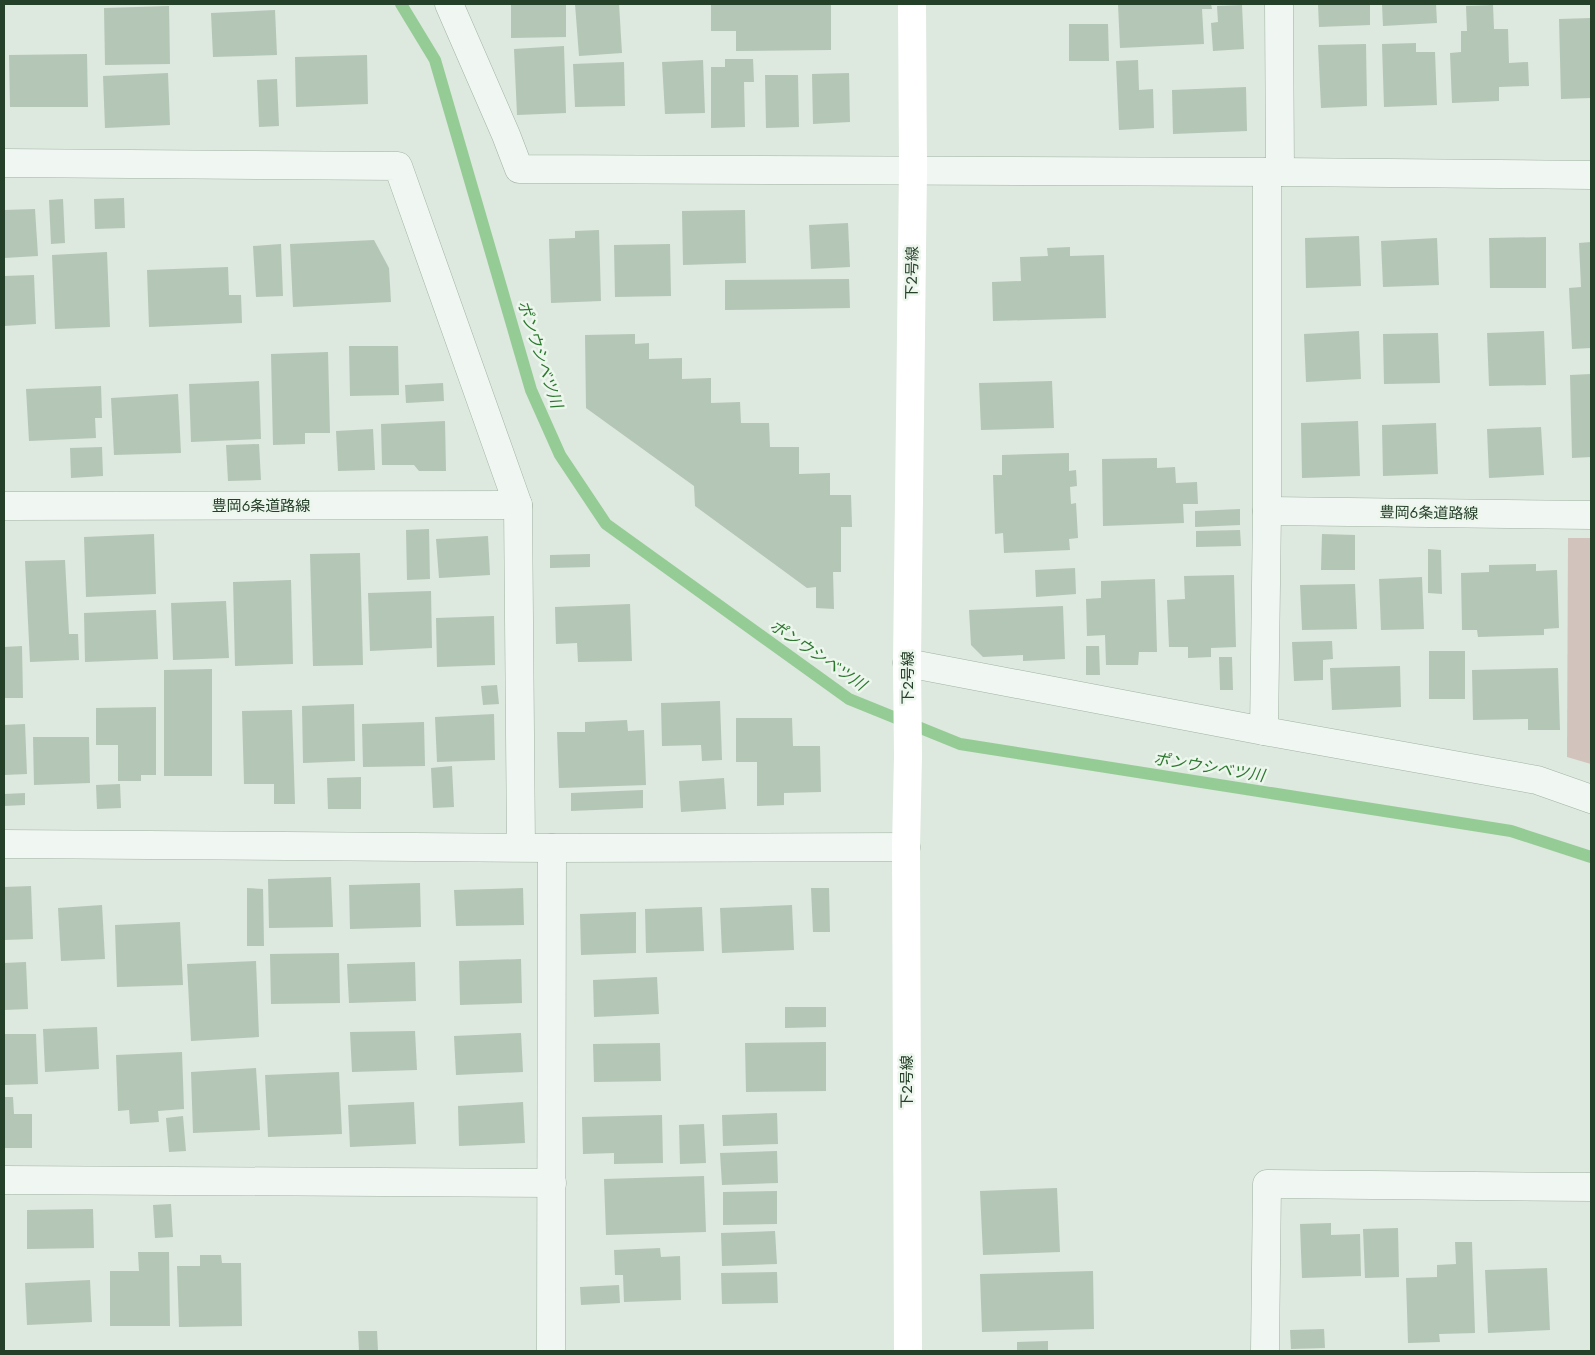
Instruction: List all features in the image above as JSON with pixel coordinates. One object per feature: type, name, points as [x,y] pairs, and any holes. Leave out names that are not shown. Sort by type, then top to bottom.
[{"type":"street","points":[[449,4],[519,169],[1591,175]]},
{"type":"street","name":"下2号線","points":[[908,1351],[906,847],[913,170],[912,4]]},
{"type":"street","points":[[1264,731],[1267,511],[1279,4]]},
{"type":"street","points":[[4,163],[398,166],[518,505],[521,847]]},
{"type":"street","name":"豊岡6条道路線","points":[[4,506],[518,505]]},
{"type":"street","name":"豊岡6条道路線","points":[[1267,511],[1591,515]]},
{"type":"street","points":[[907,664],[1537,780],[1591,799]]},
{"type":"street","points":[[4,844],[552,848],[906,847]]},
{"type":"street","points":[[551,1351],[552,848]]},
{"type":"street","points":[[4,1180],[552,1183]]},
{"type":"street","points":[[1265,1351],[1267,1184],[1591,1187]]},
{"type":"shaded area","points":[[1568,538],[1591,538],[1591,764],[1567,757]]},
{"type":"building","points":[[511,4],[566,4],[566,37],[511,38]]},
{"type":"building","points":[[575,4],[619,4],[622,53],[579,56]]},
{"type":"building","points":[[711,4],[831,4],[831,50],[736,51],[736,31],[711,31]]},
{"type":"building","points":[[1118,4],[1211,4],[1212,9],[1202,9],[1204,44],[1120,48]]},
{"type":"building","points":[[1318,4],[1370,4],[1370,25],[1319,27]]},
{"type":"building","points":[[1382,4],[1436,4],[1437,23],[1383,26]]},
{"type":"building","points":[[1242,5],[1244,49],[1213,51],[1211,23],[1218,22],[1217,6]]},
{"type":"building","points":[[1493,5],[1494,29],[1508,29],[1509,63],[1528,62],[1529,86],[1499,87],[1499,101],[1452,103],[1450,53],[1461,52],[1461,31],[1467,31],[1466,6]]},
{"type":"building","points":[[169,6],[170,64],[105,65],[104,8]]},
{"type":"building","points":[[275,10],[277,55],[213,57],[211,13]]},
{"type":"building","points":[[1591,18],[1591,98],[1561,99],[1559,19]]},
{"type":"building","points":[[1069,24],[1108,24],[1109,61],[1069,61]]},
{"type":"building","points":[[1416,43],[1416,52],[1435,52],[1437,105],[1384,107],[1382,44]]},
{"type":"building","points":[[1366,44],[1367,106],[1321,108],[1318,45]]},
{"type":"building","points":[[564,46],[566,113],[517,115],[514,49]]},
{"type":"building","points":[[87,54],[88,107],[10,107],[9,55]]},
{"type":"building","points":[[367,55],[368,104],[296,107],[295,57]]},
{"type":"building","points":[[725,59],[753,59],[754,82],[744,82],[745,127],[711,128],[711,67],[725,67]]},
{"type":"building","points":[[703,60],[705,113],[665,114],[662,62]]},
{"type":"building","points":[[1138,60],[1139,90],[1153,89],[1154,128],[1119,130],[1116,61]]},
{"type":"building","points":[[624,62],[625,106],[575,107],[573,64]]},
{"type":"building","points":[[168,73],[170,125],[105,128],[103,76]]},
{"type":"building","points":[[849,73],[850,122],[813,124],[812,74]]},
{"type":"building","points":[[765,75],[798,75],[799,127],[766,128]]},
{"type":"building","points":[[277,79],[279,126],[259,127],[257,80]]},
{"type":"building","points":[[1246,87],[1247,131],[1173,134],[1172,90]]},
{"type":"building","points":[[124,198],[125,228],[95,229],[94,199]]},
{"type":"building","points":[[63,199],[65,243],[51,244],[49,200]]},
{"type":"building","points":[[35,209],[38,256],[4,258],[4,210]]},
{"type":"building","points":[[745,210],[746,263],[683,265],[682,211]]},
{"type":"building","points":[[848,223],[850,267],[811,269],[809,225]]},
{"type":"building","points":[[599,230],[601,301],[551,303],[549,239],[575,238],[575,231]]},
{"type":"building","points":[[1359,236],[1361,286],[1306,288],[1305,238]]},
{"type":"building","points":[[1546,237],[1546,288],[1490,288],[1489,238]]},
{"type":"building","points":[[1437,238],[1439,285],[1383,287],[1381,241]]},
{"type":"building","points":[[374,240],[389,268],[391,302],[293,307],[290,244]]},
{"type":"building","points":[[1591,242],[1591,348],[1572,349],[1569,288],[1581,287],[1579,243]]},
{"type":"building","points":[[281,244],[283,296],[256,297],[253,246]]},
{"type":"building","points":[[670,244],[671,296],[615,297],[614,245]]},
{"type":"building","points":[[1070,247],[1070,256],[1104,255],[1106,318],[993,321],[992,282],[1021,281],[1020,257],[1048,256],[1047,248]]},
{"type":"building","points":[[107,252],[110,327],[55,329],[52,255]]},
{"type":"building","points":[[228,267],[229,295],[241,295],[242,323],[149,327],[147,270]]},
{"type":"building","points":[[34,275],[36,324],[4,326],[4,276]]},
{"type":"building","points":[[849,279],[850,308],[725,310],[725,280]]},
{"type":"building","points":[[1359,331],[1361,379],[1306,382],[1304,334]]},
{"type":"building","points":[[1544,331],[1546,385],[1489,386],[1487,333]]},
{"type":"building","points":[[1438,333],[1440,383],[1384,384],[1383,334]]},
{"type":"building","points":[[635,334],[635,344],[649,343],[649,359],[682,358],[682,379],[711,378],[711,403],[740,402],[741,423],[769,423],[770,447],[799,447],[799,474],[830,473],[830,495],[851,495],[852,527],[841,527],[841,572],[833,572],[834,609],[816,608],[816,587],[807,588],[695,506],[694,486],[586,408],[585,335]]},
{"type":"building","points":[[349,346],[398,346],[399,395],[350,396]]},
{"type":"building","points":[[328,352],[330,433],[305,433],[305,444],[273,445],[271,354]]},
{"type":"building","points":[[1591,374],[1591,457],[1572,458],[1570,375]]},
{"type":"building","points":[[259,381],[261,439],[191,442],[189,384]]},
{"type":"building","points":[[1052,381],[1054,428],[981,430],[979,383]]},
{"type":"building","points":[[443,383],[444,401],[406,403],[405,385]]},
{"type":"building","points":[[101,386],[102,418],[95,418],[96,438],[29,441],[26,389]]},
{"type":"building","points":[[178,394],[181,453],[114,455],[111,398]]},
{"type":"building","points":[[445,421],[446,471],[419,471],[414,465],[382,465],[381,424]]},
{"type":"building","points":[[1358,421],[1360,476],[1302,478],[1301,423]]},
{"type":"building","points":[[1436,423],[1438,474],[1383,476],[1382,425]]},
{"type":"building","points":[[1541,427],[1544,475],[1489,478],[1487,429]]},
{"type":"building","points":[[373,429],[375,470],[338,471],[336,431]]},
{"type":"building","points":[[259,444],[261,480],[228,481],[226,445]]},
{"type":"building","points":[[102,447],[103,476],[71,478],[70,448]]},
{"type":"building","points":[[1069,453],[1069,471],[1076,470],[1077,486],[1070,487],[1071,504],[1076,503],[1078,538],[1069,539],[1070,550],[1004,553],[1003,533],[995,534],[993,475],[1002,475],[1002,455]]},
{"type":"building","points":[[1157,458],[1157,468],[1175,467],[1176,483],[1197,482],[1198,504],[1183,504],[1184,523],[1103,526],[1102,459]]},
{"type":"building","points":[[1240,509],[1240,525],[1195,527],[1195,511]]},
{"type":"building","points":[[429,529],[430,579],[407,580],[406,530]]},
{"type":"building","points":[[1240,530],[1241,546],[1196,547],[1196,531]]},
{"type":"building","points":[[154,534],[156,594],[86,597],[84,537]]},
{"type":"building","points":[[1322,534],[1355,535],[1355,570],[1321,570]]},
{"type":"building","points":[[488,536],[490,575],[439,578],[436,539]]},
{"type":"building","points":[[1428,549],[1441,550],[1442,594],[1428,593]]},
{"type":"building","points":[[360,553],[363,665],[313,666],[310,554]]},
{"type":"building","points":[[590,554],[590,567],[550,568],[550,555]]},
{"type":"building","points":[[65,560],[69,634],[78,634],[79,660],[30,662],[25,561]]},
{"type":"building","points":[[1536,564],[1536,571],[1557,570],[1559,628],[1544,629],[1544,635],[1478,637],[1477,630],[1462,630],[1461,573],[1489,572],[1489,565]]},
{"type":"building","points":[[1075,568],[1076,594],[1036,597],[1035,570]]},
{"type":"building","points":[[1234,575],[1236,647],[1211,648],[1211,657],[1188,658],[1188,647],[1169,647],[1167,600],[1185,599],[1184,576]]},
{"type":"building","points":[[1422,577],[1424,629],[1381,630],[1379,579]]},
{"type":"building","points":[[1155,579],[1157,652],[1139,652],[1138,665],[1106,665],[1105,635],[1087,636],[1086,599],[1101,598],[1101,581]]},
{"type":"building","points":[[291,580],[293,664],[235,666],[233,582]]},
{"type":"building","points":[[1355,584],[1357,629],[1302,630],[1300,585]]},
{"type":"building","points":[[431,591],[432,648],[370,651],[368,593]]},
{"type":"building","points":[[226,601],[229,658],[173,660],[171,603]]},
{"type":"building","points":[[630,604],[632,661],[578,662],[577,643],[556,644],[555,607]]},
{"type":"building","points":[[1063,606],[1065,659],[1023,661],[1023,655],[983,657],[971,645],[969,610]]},
{"type":"building","points":[[156,610],[158,659],[85,662],[84,613]]},
{"type":"building","points":[[494,616],[495,665],[437,667],[436,618]]},
{"type":"building","points":[[1332,641],[1333,659],[1323,660],[1323,680],[1294,681],[1292,642]]},
{"type":"building","points":[[22,646],[23,698],[4,698],[4,647]]},
{"type":"building","points":[[1086,646],[1099,646],[1100,675],[1086,675]]},
{"type":"building","points":[[1429,651],[1465,651],[1465,699],[1429,699]]},
{"type":"building","points":[[1219,657],[1232,657],[1233,690],[1220,690]]},
{"type":"building","points":[[1400,666],[1401,707],[1332,710],[1330,668]]},
{"type":"building","points":[[1558,668],[1560,730],[1528,730],[1528,719],[1473,720],[1472,670]]},
{"type":"building","points":[[212,669],[212,776],[164,776],[164,670]]},
{"type":"building","points":[[497,685],[499,704],[483,705],[481,686]]},
{"type":"building","points":[[720,701],[722,760],[702,761],[701,745],[662,746],[661,703]]},
{"type":"building","points":[[354,704],[355,761],[303,763],[302,706]]},
{"type":"building","points":[[156,707],[156,775],[141,775],[141,781],[118,781],[118,745],[96,745],[96,708]]},
{"type":"building","points":[[292,710],[295,804],[274,804],[274,784],[244,784],[242,711]]},
{"type":"building","points":[[494,714],[495,760],[437,762],[435,717]]},
{"type":"building","points":[[736,718],[792,718],[793,746],[820,746],[821,792],[784,793],[784,805],[757,806],[757,762],[736,762]]},
{"type":"building","points":[[627,720],[628,731],[644,730],[646,785],[559,788],[557,732],[585,732],[585,722]]},
{"type":"building","points":[[424,722],[425,766],[363,767],[362,724]]},
{"type":"building","points":[[25,724],[27,774],[4,775],[4,725]]},
{"type":"building","points":[[33,737],[89,737],[90,783],[34,785]]},
{"type":"building","points":[[452,766],[454,807],[433,808],[431,768]]},
{"type":"building","points":[[361,777],[361,809],[328,809],[327,778]]},
{"type":"building","points":[[724,778],[726,809],[681,812],[679,781]]},
{"type":"building","points":[[120,784],[121,808],[97,809],[96,785]]},
{"type":"building","points":[[643,790],[643,808],[571,811],[571,793]]},
{"type":"building","points":[[25,793],[25,805],[4,806],[4,794]]},
{"type":"building","points":[[331,877],[333,927],[269,928],[268,879]]},
{"type":"building","points":[[420,883],[421,927],[350,929],[349,885]]},
{"type":"building","points":[[31,886],[33,939],[4,940],[4,887]]},
{"type":"building","points":[[247,888],[263,889],[264,946],[247,946]]},
{"type":"building","points":[[523,888],[524,925],[456,926],[454,890]]},
{"type":"building","points":[[811,888],[829,888],[830,932],[813,932]]},
{"type":"building","points":[[102,905],[105,959],[61,961],[58,908]]},
{"type":"building","points":[[792,905],[794,950],[722,953],[720,908]]},
{"type":"building","points":[[702,907],[704,951],[646,953],[645,909]]},
{"type":"building","points":[[636,912],[636,953],[581,955],[580,914]]},
{"type":"building","points":[[180,922],[183,985],[117,987],[115,925]]},
{"type":"building","points":[[339,953],[340,1003],[271,1004],[270,954]]},
{"type":"building","points":[[521,959],[522,1003],[460,1005],[459,961]]},
{"type":"building","points":[[256,961],[259,1037],[191,1041],[187,964]]},
{"type":"building","points":[[26,962],[28,1009],[4,1010],[4,963]]},
{"type":"building","points":[[415,962],[416,1001],[349,1003],[347,964]]},
{"type":"building","points":[[657,977],[659,1014],[594,1017],[593,980]]},
{"type":"building","points":[[785,1007],[826,1007],[826,1027],[785,1028]]},
{"type":"building","points":[[97,1027],[99,1069],[45,1072],[43,1029]]},
{"type":"building","points":[[415,1031],[417,1070],[352,1072],[350,1032]]},
{"type":"building","points":[[521,1033],[523,1072],[456,1075],[454,1036]]},
{"type":"building","points":[[4,1034],[36,1034],[38,1084],[4,1085]]},
{"type":"building","points":[[826,1042],[826,1091],[746,1092],[745,1043]]},
{"type":"building","points":[[660,1043],[661,1081],[594,1082],[593,1044]]},
{"type":"building","points":[[182,1052],[184,1109],[158,1111],[159,1122],[130,1124],[129,1110],[118,1111],[116,1055]]},
{"type":"building","points":[[256,1068],[260,1130],[193,1133],[191,1072]]},
{"type":"building","points":[[339,1072],[342,1134],[268,1137],[265,1075]]},
{"type":"building","points":[[4,1097],[13,1097],[14,1114],[32,1114],[32,1148],[4,1148]]},
{"type":"building","points":[[414,1102],[416,1144],[350,1147],[348,1105]]},
{"type":"building","points":[[523,1102],[525,1143],[459,1146],[458,1106]]},
{"type":"building","points":[[777,1113],[778,1144],[723,1146],[722,1115]]},
{"type":"building","points":[[662,1115],[663,1163],[614,1164],[614,1153],[583,1154],[582,1117]]},
{"type":"building","points":[[183,1116],[186,1151],[169,1152],[166,1118]]},
{"type":"building","points":[[704,1124],[706,1163],[680,1164],[679,1125]]},
{"type":"building","points":[[777,1151],[778,1183],[722,1185],[720,1153]]},
{"type":"building","points":[[704,1176],[706,1232],[606,1235],[604,1179]]},
{"type":"building","points":[[1057,1188],[1060,1252],[983,1255],[980,1191]]},
{"type":"building","points":[[777,1191],[777,1224],[723,1225],[723,1192]]},
{"type":"building","points":[[171,1204],[173,1237],[155,1238],[153,1205]]},
{"type":"building","points":[[93,1209],[94,1248],[27,1249],[27,1210]]},
{"type":"building","points":[[1331,1223],[1331,1235],[1360,1234],[1361,1276],[1302,1278],[1300,1224]]},
{"type":"building","points":[[1398,1228],[1399,1277],[1365,1278],[1363,1229]]},
{"type":"building","points":[[775,1231],[777,1264],[722,1266],[721,1233]]},
{"type":"building","points":[[1455,1242],[1472,1242],[1475,1333],[1439,1334],[1440,1342],[1408,1343],[1406,1278],[1437,1277],[1437,1265],[1456,1264]]},
{"type":"building","points":[[660,1248],[661,1257],[680,1256],[681,1300],[624,1302],[623,1275],[615,1275],[614,1250]]},
{"type":"building","points":[[138,1252],[169,1252],[170,1326],[110,1326],[110,1271],[139,1271]]},
{"type":"building","points":[[200,1255],[221,1255],[222,1263],[241,1263],[242,1326],[179,1327],[177,1266],[200,1266]]},
{"type":"building","points":[[1547,1268],[1550,1330],[1488,1333],[1485,1270]]},
{"type":"building","points":[[1093,1271],[1094,1329],[982,1332],[980,1274]]},
{"type":"building","points":[[777,1272],[778,1303],[722,1304],[721,1273]]},
{"type":"building","points":[[90,1280],[92,1322],[27,1325],[25,1283]]},
{"type":"building","points":[[619,1285],[620,1303],[581,1305],[580,1287]]},
{"type":"building","points":[[1324,1329],[1325,1348],[1291,1349],[1290,1330]]},
{"type":"building","points":[[358,1331],[377,1331],[378,1351],[359,1351]]},
{"type":"building","points":[[1048,1341],[1048,1351],[1017,1351],[1017,1342]]},
{"type":"waterway","name":"ポンウシベツ川","points":[[401,4],[435,60],[531,390],[560,455],[606,524],[849,699],[960,744],[1511,831],[1591,857]]}]
